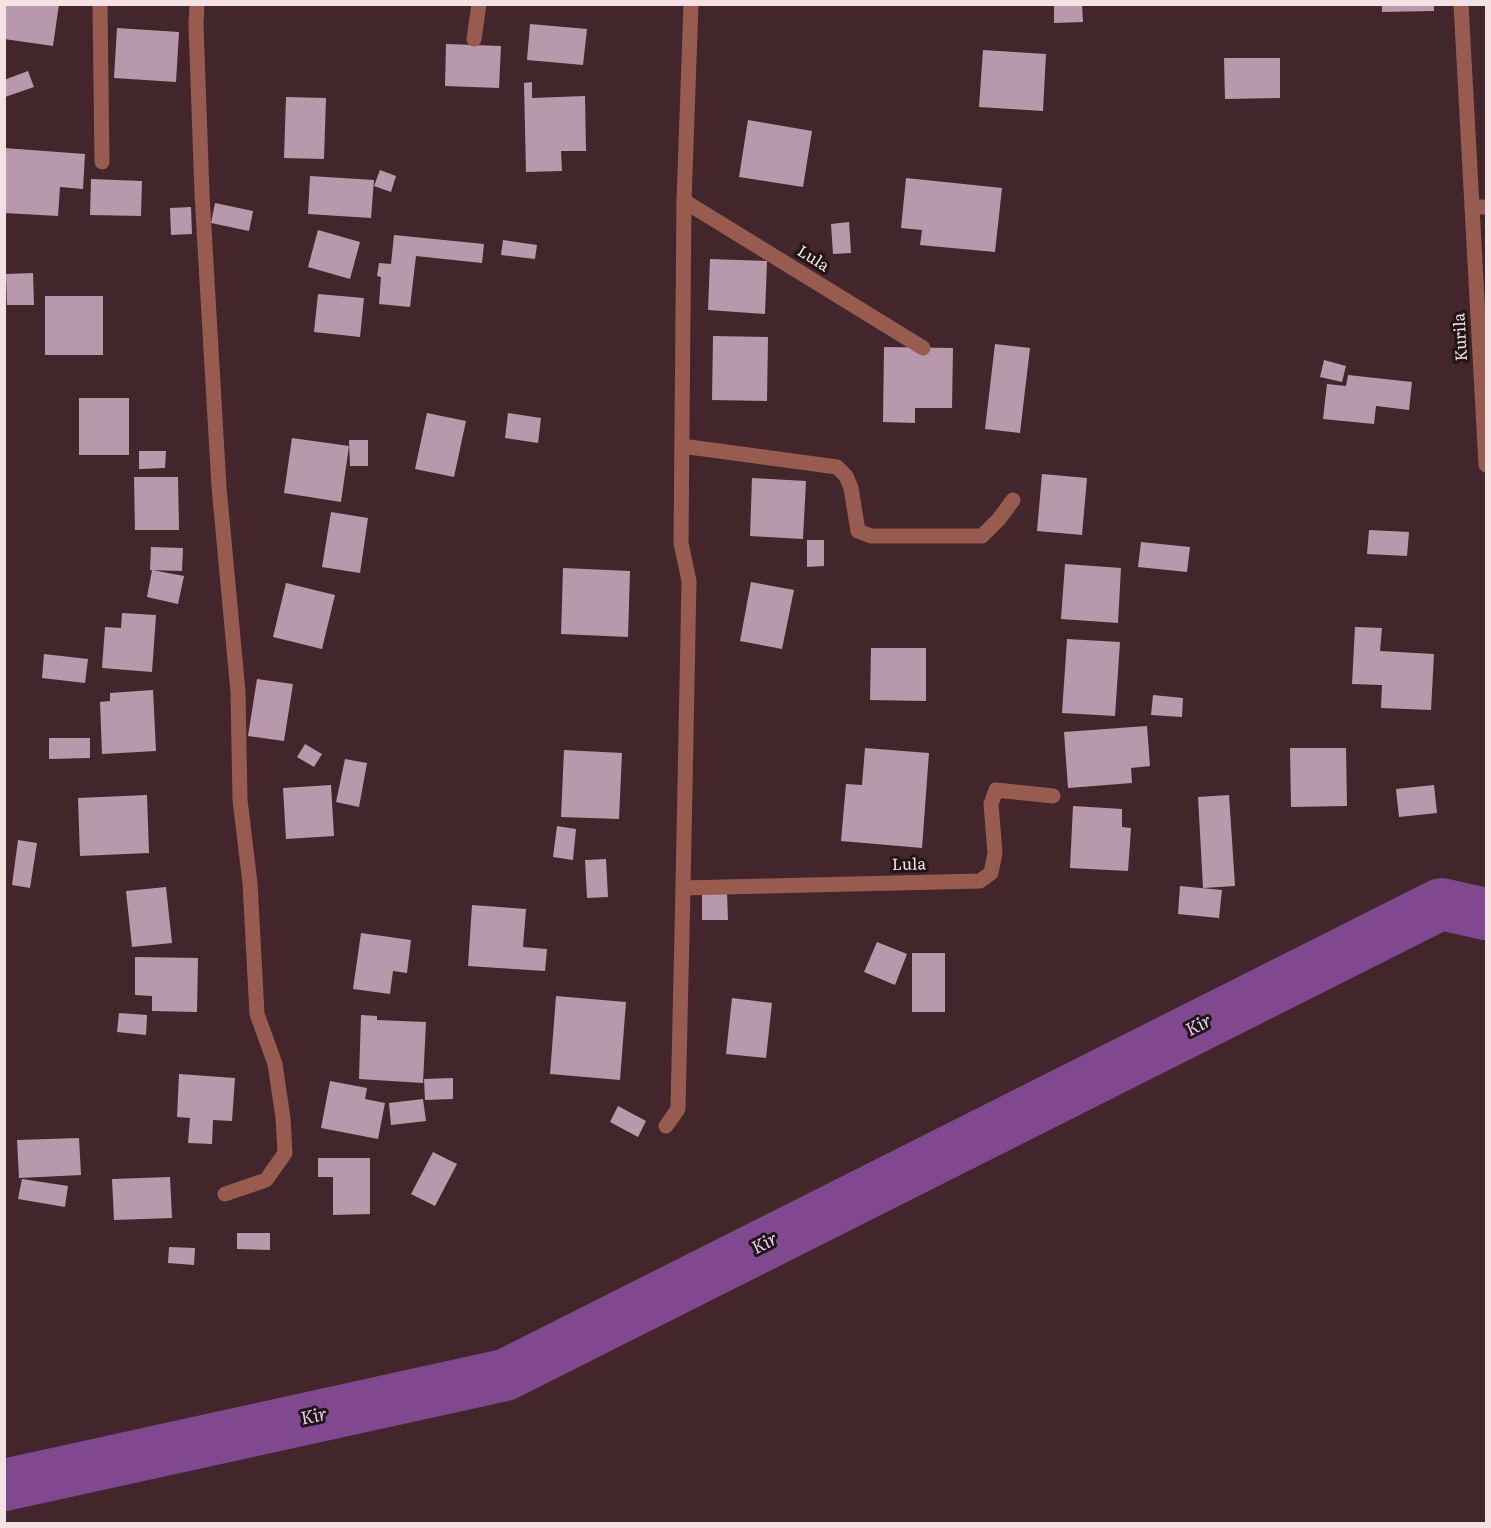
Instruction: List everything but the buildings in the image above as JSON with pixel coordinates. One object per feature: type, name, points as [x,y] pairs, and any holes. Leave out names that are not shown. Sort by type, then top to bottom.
[{"type":"street","points":[[100,4],[102,162]]},
{"type":"street","points":[[197,4],[202,194],[219,487],[238,692],[240,800],[250,884],[256,1014],[275,1064],[285,1153],[266,1180],[225,1194]]},
{"type":"street","points":[[474,39],[478,4]]},
{"type":"street","points":[[666,1126],[678,1109],[683,888],[689,581],[681,543],[684,201],[691,4]]},
{"type":"street","name":"Kurila","points":[[1461,4],[1479,207],[1486,465]]},
{"type":"street","name":"Lula","points":[[684,201],[922,348]]},
{"type":"street","points":[[682,446],[837,466],[846,476],[851,488],[858,531],[871,536],[982,536],[1014,500]]},
{"type":"street","name":"Lula","points":[[683,888],[980,881],[991,873],[995,853],[991,804],[996,790],[1053,796]]},
{"type":"waterway","name":"Kir","points":[[4,1485],[505,1375],[1441,904],[1486,914]]}]
